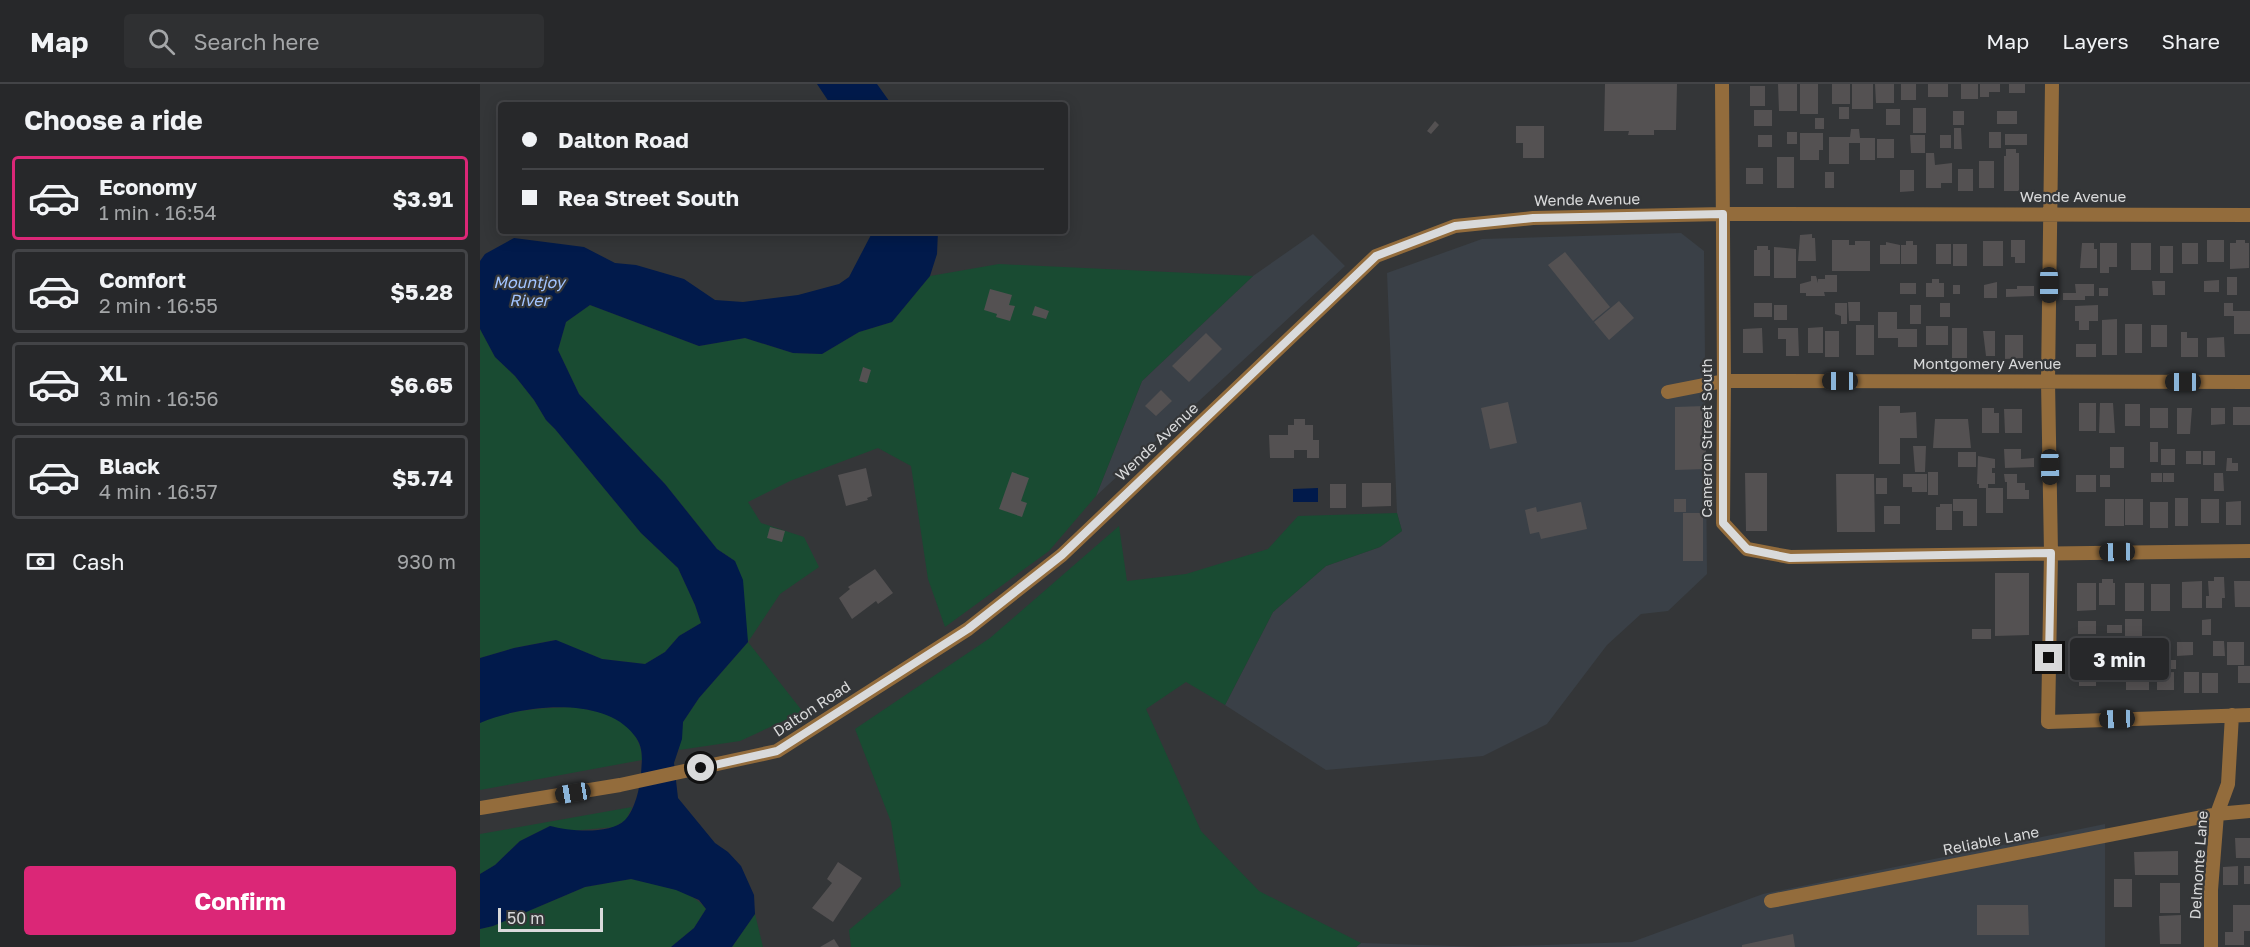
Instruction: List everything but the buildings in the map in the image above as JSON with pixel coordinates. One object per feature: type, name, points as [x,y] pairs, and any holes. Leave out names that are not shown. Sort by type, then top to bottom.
[{"type":"street","name":"Cameron Street South","points":[[1722,84],[1723,523],[1747,549],[1790,558],[2250,551]]},
{"type":"street","points":[[2052,84],[2048,381],[2051,553],[2048,722],[2250,715]]},
{"type":"street","name":"Wende Avenue","points":[[968,629],[1062,555],[1376,256],[1455,226],[1533,218],[1723,214],[2250,214]]},
{"type":"street","name":"Montgomery Avenue","points":[[1668,392],[1724,381],[2250,382]]},
{"type":"street","name":"Dalton Road","points":[[480,808],[620,785],[777,751],[968,629]]},
{"type":"street","name":"Delmonte Lane","points":[[2211,947],[2211,890],[2217,814],[2228,784],[2232,715]]},
{"type":"street","name":"Reliable Lane","points":[[1771,901],[2217,814],[2250,812]]},
{"type":"shaded area","points":[[1681,233],[1704,251],[1707,574],[1668,611],[1641,614],[1607,645],[1547,724],[1483,756],[1326,770],[1225,705],[1273,612],[1326,566],[1380,547],[1402,531],[1397,513],[1387,273],[1482,239]]},
{"type":"shaded area","points":[[1313,234],[1345,266],[1096,496],[1142,381],[1253,276]]},
{"type":"shaded area","points":[[2105,824],[2105,947],[1485,947],[1632,942],[1763,894]]},
{"type":"shaded area","points":[[1361,943],[1485,947],[1356,947]]},
{"type":"green space","points":[[999,264],[1253,276],[1142,381],[1096,496],[1049,551],[945,627],[928,579],[911,466],[878,448],[790,481],[748,502],[761,523],[804,537],[819,567],[780,594],[748,642],[735,561],[717,549],[665,484],[579,394],[558,350],[566,322],[590,305],[699,346],[745,338],[793,353],[822,354],[859,332],[892,322],[930,276]]},
{"type":"green space","points":[[480,329],[495,357],[515,376],[546,420],[641,533],[678,568],[701,623],[679,636],[665,652],[645,664],[602,659],[555,640],[480,658]]},
{"type":"green space","points":[[1397,513],[1402,531],[1380,547],[1326,566],[1273,612],[1225,705],[1186,682],[1146,709],[1201,831],[1259,891],[1361,943],[1356,947],[851,947],[849,930],[901,886],[891,822],[855,729],[990,638],[1119,526],[1127,581],[1186,574],[1268,549],[1298,516]]},
{"type":"green space","points":[[748,642],[803,712],[740,741],[679,750],[683,722],[699,698]]},
{"type":"green space","points":[[576,707],[610,715],[625,724],[638,741],[642,760],[480,790],[480,723],[515,712]]},
{"type":"green space","points":[[632,807],[626,820],[614,827],[570,831],[550,826],[520,841],[495,865],[480,874],[480,834]]},
{"type":"green space","points":[[631,879],[682,892],[691,896],[706,909],[694,928],[671,947],[480,947],[480,929],[493,926],[585,887]]},
{"type":"green space","points":[[755,914],[763,947],[732,947]]},
{"type":"water","points":[[817,84],[877,84],[890,102],[829,102]]},
{"type":"water","name":"Mountjoy River","points":[[871,234],[938,234],[937,254],[930,276],[892,322],[859,332],[822,354],[793,353],[745,338],[699,346],[590,305],[566,322],[558,350],[579,394],[665,484],[717,549],[735,561],[743,580],[748,642],[699,698],[683,722],[682,739],[674,763],[678,798],[715,843],[728,852],[741,866],[754,895],[755,914],[732,947],[671,947],[694,928],[706,909],[699,900],[676,890],[631,879],[585,887],[493,926],[480,929],[480,874],[495,865],[520,841],[550,826],[600,830],[618,825],[625,820],[636,798],[642,758],[641,749],[634,735],[620,722],[603,714],[583,709],[538,708],[480,723],[480,658],[514,648],[556,640],[602,659],[645,664],[665,652],[679,636],[701,623],[678,568],[641,533],[546,420],[515,376],[495,357],[480,329],[480,261],[485,254],[514,238],[584,247],[615,263],[636,265],[684,279],[715,300],[743,302],[798,295],[839,284],[849,277]]},
{"type":"water","points":[[1318,488],[1318,502],[1293,502],[1293,489]]},
{"type":"route","points":[[701,768],[777,751],[968,629],[1062,555],[1376,256],[1455,226],[1533,218],[1723,214],[1723,523],[1747,549],[1790,558],[2051,553],[2049,658]]}]
